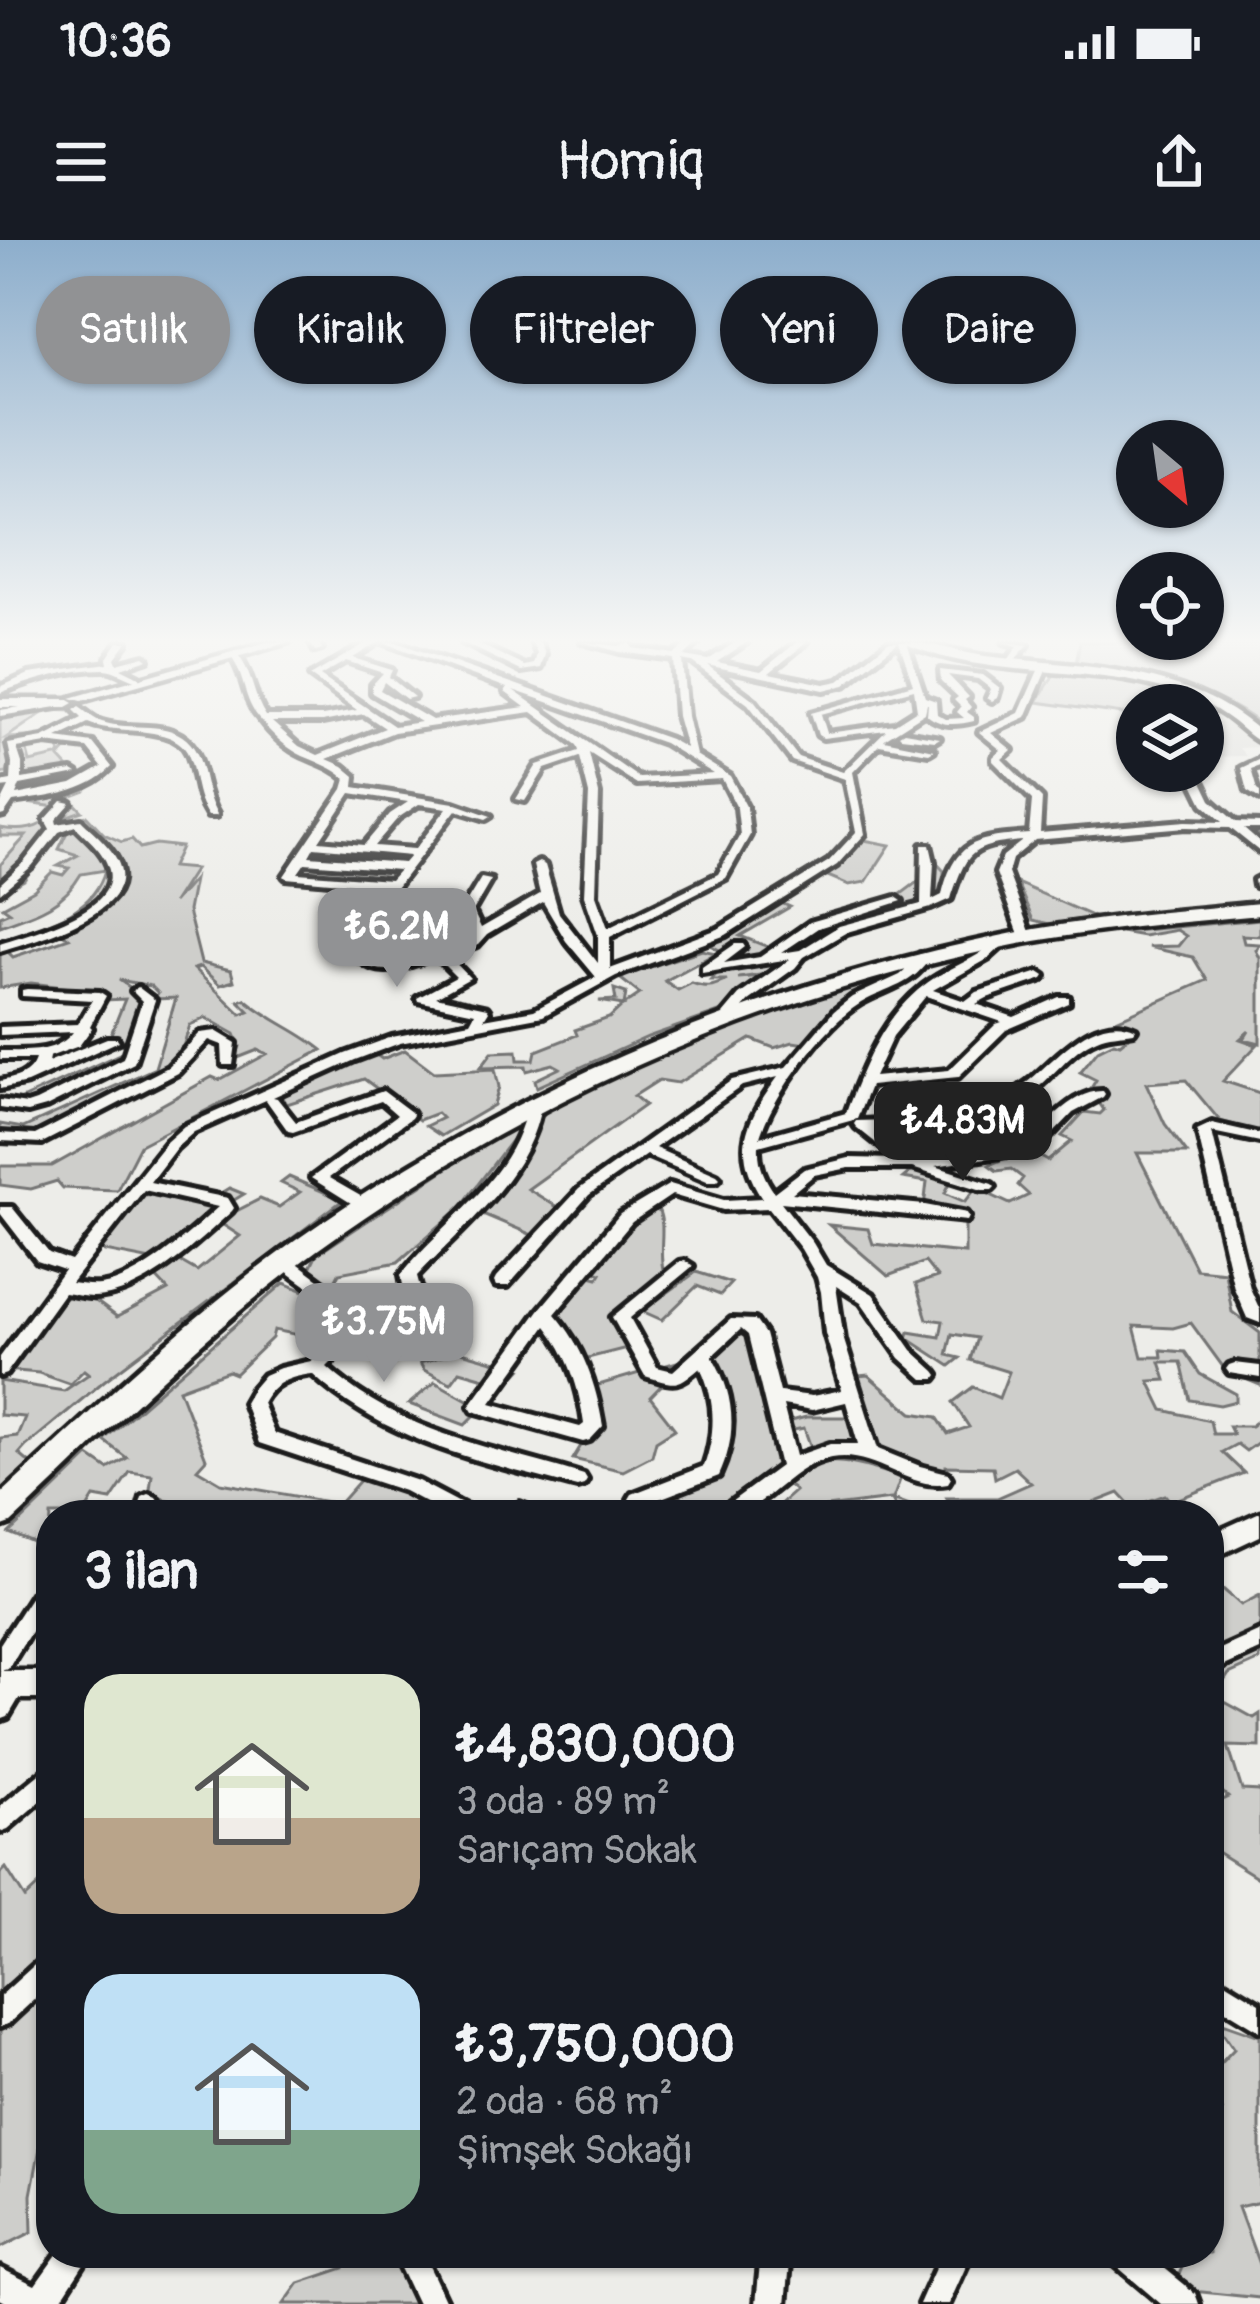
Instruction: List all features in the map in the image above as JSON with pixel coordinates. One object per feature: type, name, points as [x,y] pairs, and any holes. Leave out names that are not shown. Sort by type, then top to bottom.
[{"type":"main road","points":[[0,1514],[286,1262],[365,1205],[535,1101],[625,1057],[730,1014],[1016,932],[1260,912]]},
{"type":"main road","points":[[1224,1541],[1260,1523]]},
{"type":"main road","points":[[4,1686],[36,1685]]},
{"type":"street","points":[[178,738],[188,744],[198,796],[212,814]]},
{"type":"street","points":[[285,738],[297,750],[340,765],[351,778],[349,789],[290,876],[395,884]]},
{"type":"street","points":[[319,758],[369,738]]},
{"type":"street","points":[[570,738],[637,781],[725,776]]},
{"type":"street","points":[[604,935],[722,876],[746,835],[742,808],[725,776],[656,738]]},
{"type":"street","points":[[688,738],[692,754]]},
{"type":"street","points":[[779,738],[795,759],[848,777]]},
{"type":"street","points":[[0,1370],[171,1144],[207,1121],[397,1040],[538,1013],[604,978],[722,932],[832,863],[861,832],[848,777],[853,763],[882,738]]},
{"type":"street","points":[[857,1120],[863,1082],[883,1042],[923,991],[989,956],[1016,932],[1002,873],[1007,858],[1032,838],[1037,799],[996,759],[1008,748],[993,738]]},
{"type":"street","points":[[0,813],[17,784],[6,750],[46,740],[93,748],[108,765],[99,776],[72,787],[11,799]]},
{"type":"street","points":[[877,742],[929,750]]},
{"type":"street","points":[[583,748],[594,794],[590,895],[604,935],[604,978]]},
{"type":"street","points":[[521,799],[541,767],[583,748]]},
{"type":"street","points":[[1260,762],[1246,768],[1252,790],[1260,796]]},
{"type":"street","points":[[0,785],[72,774]]},
{"type":"street","points":[[349,789],[454,806],[486,816]]},
{"type":"street","points":[[1199,792],[1260,849]]},
{"type":"street","points":[[367,848],[394,816],[418,799]]},
{"type":"street","points":[[54,827],[50,820],[66,803]]},
{"type":"street","points":[[343,949],[454,806]]},
{"type":"street","points":[[0,890],[31,862],[54,827],[77,822],[116,859],[118,881],[106,901],[92,912],[0,947]]},
{"type":"street","points":[[730,1014],[739,999],[843,928],[947,897],[950,874],[972,846],[986,841],[1231,823],[1260,826]]},
{"type":"street","points":[[312,844],[418,853]]},
{"type":"street","points":[[926,848],[932,864],[924,891],[927,906]]},
{"type":"street","points":[[302,859],[407,868]]},
{"type":"street","points":[[539,865],[543,897],[553,918],[604,978]]},
{"type":"street","points":[[483,932],[475,931],[467,911],[485,880]]},
{"type":"street","points":[[365,958],[382,968],[474,942],[543,897]]},
{"type":"street","points":[[758,964],[814,925],[896,901]]},
{"type":"street","points":[[739,947],[706,970],[704,979],[783,972]]},
{"type":"street","points":[[439,953],[464,979],[423,998],[482,1011],[475,1025]]},
{"type":"street","points":[[706,970],[804,953]]},
{"type":"street","points":[[869,1453],[833,1336],[827,1280],[776,1200],[757,1184],[751,1161],[755,1124],[833,1017],[904,978],[922,965],[924,957]]},
{"type":"street","points":[[965,1006],[982,994],[1039,976]]},
{"type":"street","points":[[0,1104],[41,1105],[129,1060],[149,1000],[139,991]]},
{"type":"street","points":[[923,991],[1014,1021]]},
{"type":"street","points":[[0,1055],[43,1055],[74,1043],[100,996],[27,993]]},
{"type":"street","points":[[863,1082],[921,1081],[953,1074],[986,1038],[1064,1000]]},
{"type":"street","points":[[0,1031],[85,1028]]},
{"type":"street","points":[[753,1143],[857,1120],[930,1121],[995,1107],[1040,1081],[1069,1047],[1090,1034],[1129,1029]]},
{"type":"street","points":[[0,1137],[38,1140],[173,1070],[205,1036],[229,1043],[228,1062]]},
{"type":"street","points":[[0,1085],[112,1041]]},
{"type":"street","points":[[38,1072],[43,1055]]},
{"type":"street","points":[[502,1282],[584,1192],[737,1083],[790,1070]]},
{"type":"street","points":[[776,1200],[809,1172],[849,1162],[910,1163],[1016,1150],[1044,1135],[1068,1110],[1098,1094]]},
{"type":"street","points":[[272,1101],[293,1128],[383,1095],[406,1115],[319,1178],[365,1205]]},
{"type":"street","points":[[419,1332],[422,1317],[409,1275],[522,1149],[535,1119],[535,1101]]},
{"type":"street","points":[[857,1120],[910,1163],[987,1187]]},
{"type":"street","points":[[1260,1138],[1212,1127],[1204,1130],[1242,1288],[1253,1314],[1260,1316]]},
{"type":"street","points":[[646,1149],[712,1178]]},
{"type":"street","points":[[60,1287],[101,1291],[129,1280],[171,1254],[226,1208],[223,1201],[142,1185]]},
{"type":"street","points":[[545,1314],[571,1342],[591,1403],[593,1426],[583,1435],[479,1406],[545,1314],[626,1218],[670,1189],[723,1205],[776,1200],[961,1217]]},
{"type":"street","points":[[6,1210],[43,1257],[75,1268]]},
{"type":"street","points":[[286,1262],[358,1316],[359,1325],[316,1367],[282,1372],[256,1395],[253,1403],[266,1438],[411,1486],[438,1500]]},
{"type":"street","points":[[817,1265],[867,1298],[906,1354],[929,1375]]},
{"type":"street","points":[[685,1266],[621,1317],[651,1372],[676,1378],[737,1323],[748,1324],[756,1334],[790,1469]]},
{"type":"street","points":[[639,1499],[712,1472],[725,1438],[721,1395],[702,1355]]},
{"type":"street","points":[[316,1367],[383,1418],[577,1480]]},
{"type":"street","points":[[1235,1369],[1260,1372]]},
{"type":"street","points":[[772,1397],[812,1402],[850,1395]]},
{"type":"street","points":[[748,1500],[808,1455],[840,1448],[869,1453],[914,1474],[941,1478]]},
{"type":"street","points":[[4,1686],[36,1615]]},
{"type":"street","points":[[1224,1657],[1260,1640]]},
{"type":"street","points":[[0,1821],[36,1791]]},
{"type":"street","points":[[0,2014],[36,1981]]},
{"type":"street","points":[[1224,1995],[1260,2018]]},
{"type":"street","points":[[0,2283],[40,2304],[65,2268]]},
{"type":"street","points":[[415,2268],[432,2304]]},
{"type":"street","points":[[771,2304],[775,2268]]},
{"type":"street","points":[[934,2304],[950,2268]]},
{"type":"street","points":[[1141,2268],[1184,2304]]},
{"type":"shaded area","points":[[0,738],[45,738],[49,742],[26,747],[30,762],[61,755],[56,742],[88,746],[69,747],[59,758],[71,771],[20,781],[21,748],[15,750],[7,773],[0,774]]},
{"type":"shaded area","points":[[1224,738],[1252,738],[1260,747],[1239,748],[1246,756],[1224,757]]},
{"type":"shaded area","points":[[90,782],[85,791],[69,797],[82,811],[53,821],[58,824],[87,816],[104,834],[122,842],[132,839],[140,848],[156,844],[181,847],[172,867],[195,869],[173,903],[194,879],[188,911],[201,963],[231,970],[234,981],[220,985],[200,967],[194,969],[241,1014],[249,1011],[239,1001],[245,999],[322,1050],[140,1145],[117,1190],[63,1188],[57,1181],[31,1189],[0,1185],[0,1166],[52,1166],[212,1077],[219,1080],[267,1054],[258,1050],[235,1059],[240,1046],[235,1034],[206,1018],[190,1025],[179,1059],[43,1132],[30,1137],[0,1134],[0,1124],[23,1128],[155,1068],[176,998],[154,999],[158,993],[151,986],[119,980],[146,998],[128,1060],[36,1102],[15,1102],[128,1050],[111,1034],[125,999],[105,1000],[104,992],[31,983],[0,988],[0,952],[5,949],[13,957],[69,938],[59,930],[95,916],[88,914],[0,945],[0,940],[77,909],[99,886],[105,870],[81,874],[56,902],[0,926],[0,916],[10,912],[3,907],[34,890],[52,872],[63,875],[69,868],[58,866],[78,855],[59,849],[68,830],[59,830],[24,880],[0,893],[0,887],[9,883],[50,831],[41,835],[7,879],[0,878],[0,865],[26,836],[0,836],[0,828],[40,825],[56,807],[27,803],[30,798]]},
{"type":"shaded area","points":[[859,839],[890,845],[866,882],[849,885],[823,874]]},
{"type":"shaded area","points":[[928,854],[944,871],[943,894],[926,904],[841,927],[782,972],[738,978],[777,975],[725,1010],[648,1037],[537,1087],[535,1080],[560,1068],[553,1064],[527,1071],[526,1066],[481,1067],[492,1052],[517,1051],[518,1060],[534,1060],[536,1051],[609,1018],[623,1005],[599,1001],[616,1000],[614,989],[626,993],[624,1005],[640,994],[621,979],[628,974],[702,950],[716,953],[665,981],[678,990],[692,983],[710,986],[727,980],[711,980],[741,948],[727,954],[708,944],[781,903],[790,907],[740,936],[771,948],[756,964],[760,965],[814,925],[896,898],[924,877]]},
{"type":"shaded area","points":[[1017,883],[1103,921],[1053,925],[1033,920]]},
{"type":"shaded area","points":[[1260,919],[1260,936],[1242,935],[1244,943],[1260,944],[1256,950],[1260,958],[1260,1043],[1244,1039],[1249,1031],[1240,1039],[1257,1045],[1223,1081],[1260,1093],[1260,1132],[1220,1121],[1186,1080],[1146,1083],[1165,1124],[1187,1153],[1137,1153],[1196,1269],[1225,1272],[1232,1312],[1260,1333],[1260,1385],[1226,1371],[1191,1323],[1173,1328],[1134,1326],[1142,1357],[1162,1357],[1161,1350],[1185,1352],[1200,1374],[1236,1394],[1236,1401],[1220,1405],[1190,1400],[1181,1362],[1160,1362],[1166,1380],[1149,1381],[1163,1410],[1210,1421],[1213,1434],[1233,1434],[1229,1426],[1251,1426],[1260,1419],[1260,1441],[1246,1451],[1237,1444],[1222,1452],[1244,1473],[1176,1500],[1165,1495],[1126,1500],[1119,1493],[1101,1500],[948,1500],[997,1498],[1031,1483],[1015,1468],[995,1478],[993,1467],[946,1466],[946,1476],[872,1452],[848,1377],[868,1375],[912,1413],[937,1417],[948,1434],[969,1427],[953,1402],[973,1387],[999,1398],[1009,1372],[970,1360],[977,1338],[952,1334],[947,1355],[960,1358],[950,1366],[907,1338],[909,1332],[940,1337],[943,1321],[927,1319],[916,1284],[937,1277],[925,1262],[888,1276],[829,1225],[868,1229],[873,1244],[965,1253],[965,1216],[924,1207],[927,1182],[903,1178],[915,1168],[952,1179],[945,1193],[965,1202],[976,1188],[1010,1204],[1029,1195],[1018,1185],[1023,1178],[1011,1169],[997,1171],[989,1165],[1026,1149],[1048,1161],[1072,1141],[1062,1136],[1084,1112],[1104,1110],[1090,1090],[1096,1080],[1080,1072],[1098,1050],[1120,1044],[1131,1035],[1107,1024],[1207,980],[1193,957],[1148,947],[1178,946],[1186,936],[1177,930],[1143,936],[1121,932]]},
{"type":"shaded area","points":[[895,970],[902,974],[834,1008],[812,1045],[793,1042],[774,1048],[751,1039],[678,1083],[659,1080],[634,1096],[645,1105],[528,1189],[562,1210],[532,1235],[478,1212],[551,1104],[704,1036]]},
{"type":"shaded area","points":[[405,1050],[434,1072],[495,1069],[499,1087],[494,1105],[441,1136],[426,1126],[442,1118],[437,1113],[419,1120],[364,1079],[287,1104],[282,1096],[313,1077],[375,1054],[382,1059]]},
{"type":"shaded area","points":[[518,1121],[523,1125],[460,1208],[398,1262],[339,1273],[331,1289],[311,1287],[309,1270],[316,1255]]},
{"type":"shaded area","points":[[289,1177],[343,1200],[26,1446],[19,1454],[31,1464],[0,1493],[0,1438],[17,1436],[25,1417],[0,1415],[0,1381],[64,1391],[89,1374],[84,1370],[70,1384],[39,1373],[5,1370],[63,1294],[97,1302],[117,1317],[168,1290],[153,1274],[171,1256],[197,1271],[240,1236],[217,1221],[260,1199],[279,1207],[300,1192],[281,1183]]},
{"type":"shaded area","points":[[229,1188],[244,1194],[201,1220],[156,1261],[100,1250],[144,1194],[203,1204]]},
{"type":"shaded area","points":[[671,1195],[658,1209],[664,1273],[614,1314],[627,1348],[584,1359],[554,1309],[583,1274],[598,1278],[601,1273],[588,1269],[627,1220]]},
{"type":"shaded area","points":[[696,1272],[731,1283],[720,1295],[697,1286],[662,1320],[642,1311]]},
{"type":"shaded area","points":[[284,1283],[338,1304],[353,1319],[309,1351],[294,1334],[274,1330],[272,1338],[235,1374],[228,1371],[179,1389],[206,1459],[197,1469],[221,1483],[317,1500],[169,1500],[149,1496],[152,1475],[130,1472],[111,1500],[43,1500],[89,1456],[108,1469],[127,1458],[103,1440]]},
{"type":"shaded area","points":[[739,1334],[747,1337],[778,1466],[736,1500],[675,1500],[719,1477],[727,1447],[728,1400],[712,1356]]},
{"type":"shaded area","points":[[458,1351],[521,1369],[495,1397],[480,1391],[488,1379],[460,1371],[451,1383],[424,1370],[420,1363]]},
{"type":"shaded area","points":[[687,1359],[650,1397],[675,1429],[656,1441],[652,1456],[623,1471],[573,1459],[601,1412],[595,1386]]},
{"type":"shaded area","points":[[435,1382],[482,1408],[465,1425],[409,1404]]},
{"type":"shaded area","points":[[806,1417],[854,1417],[867,1451],[813,1453],[804,1428],[784,1432],[784,1423]]},
{"type":"shaded area","points":[[856,1464],[901,1477],[893,1499],[785,1500],[795,1491],[786,1483],[810,1465]]},
{"type":"shaded area","points":[[363,1477],[423,1500],[343,1500]]},
{"type":"shaded area","points":[[36,1507],[36,1544],[9,1533]]},
{"type":"shaded area","points":[[1224,1590],[1241,1605],[1260,1595],[1260,1660],[1229,1674],[1224,1681]]},
{"type":"shaded area","points":[[1224,1702],[1254,1718],[1260,1714],[1260,1747],[1228,1746],[1242,1790],[1260,1791],[1260,1879],[1224,1856],[1224,1799],[1228,1797],[1224,1793]]},
{"type":"shaded area","points":[[6,1868],[25,1898],[36,1888],[36,2169],[32,2232],[0,2248],[0,1874]]},
{"type":"shaded area","points":[[1224,2023],[1260,2036],[1260,2202],[1238,2207],[1260,2267],[1260,2298],[1173,2289],[1182,2268],[1224,2268],[1224,2059],[1234,2049],[1224,2034]]},
{"type":"shaded area","points":[[344,2268],[427,2268],[443,2304],[284,2304],[299,2283]]}]
